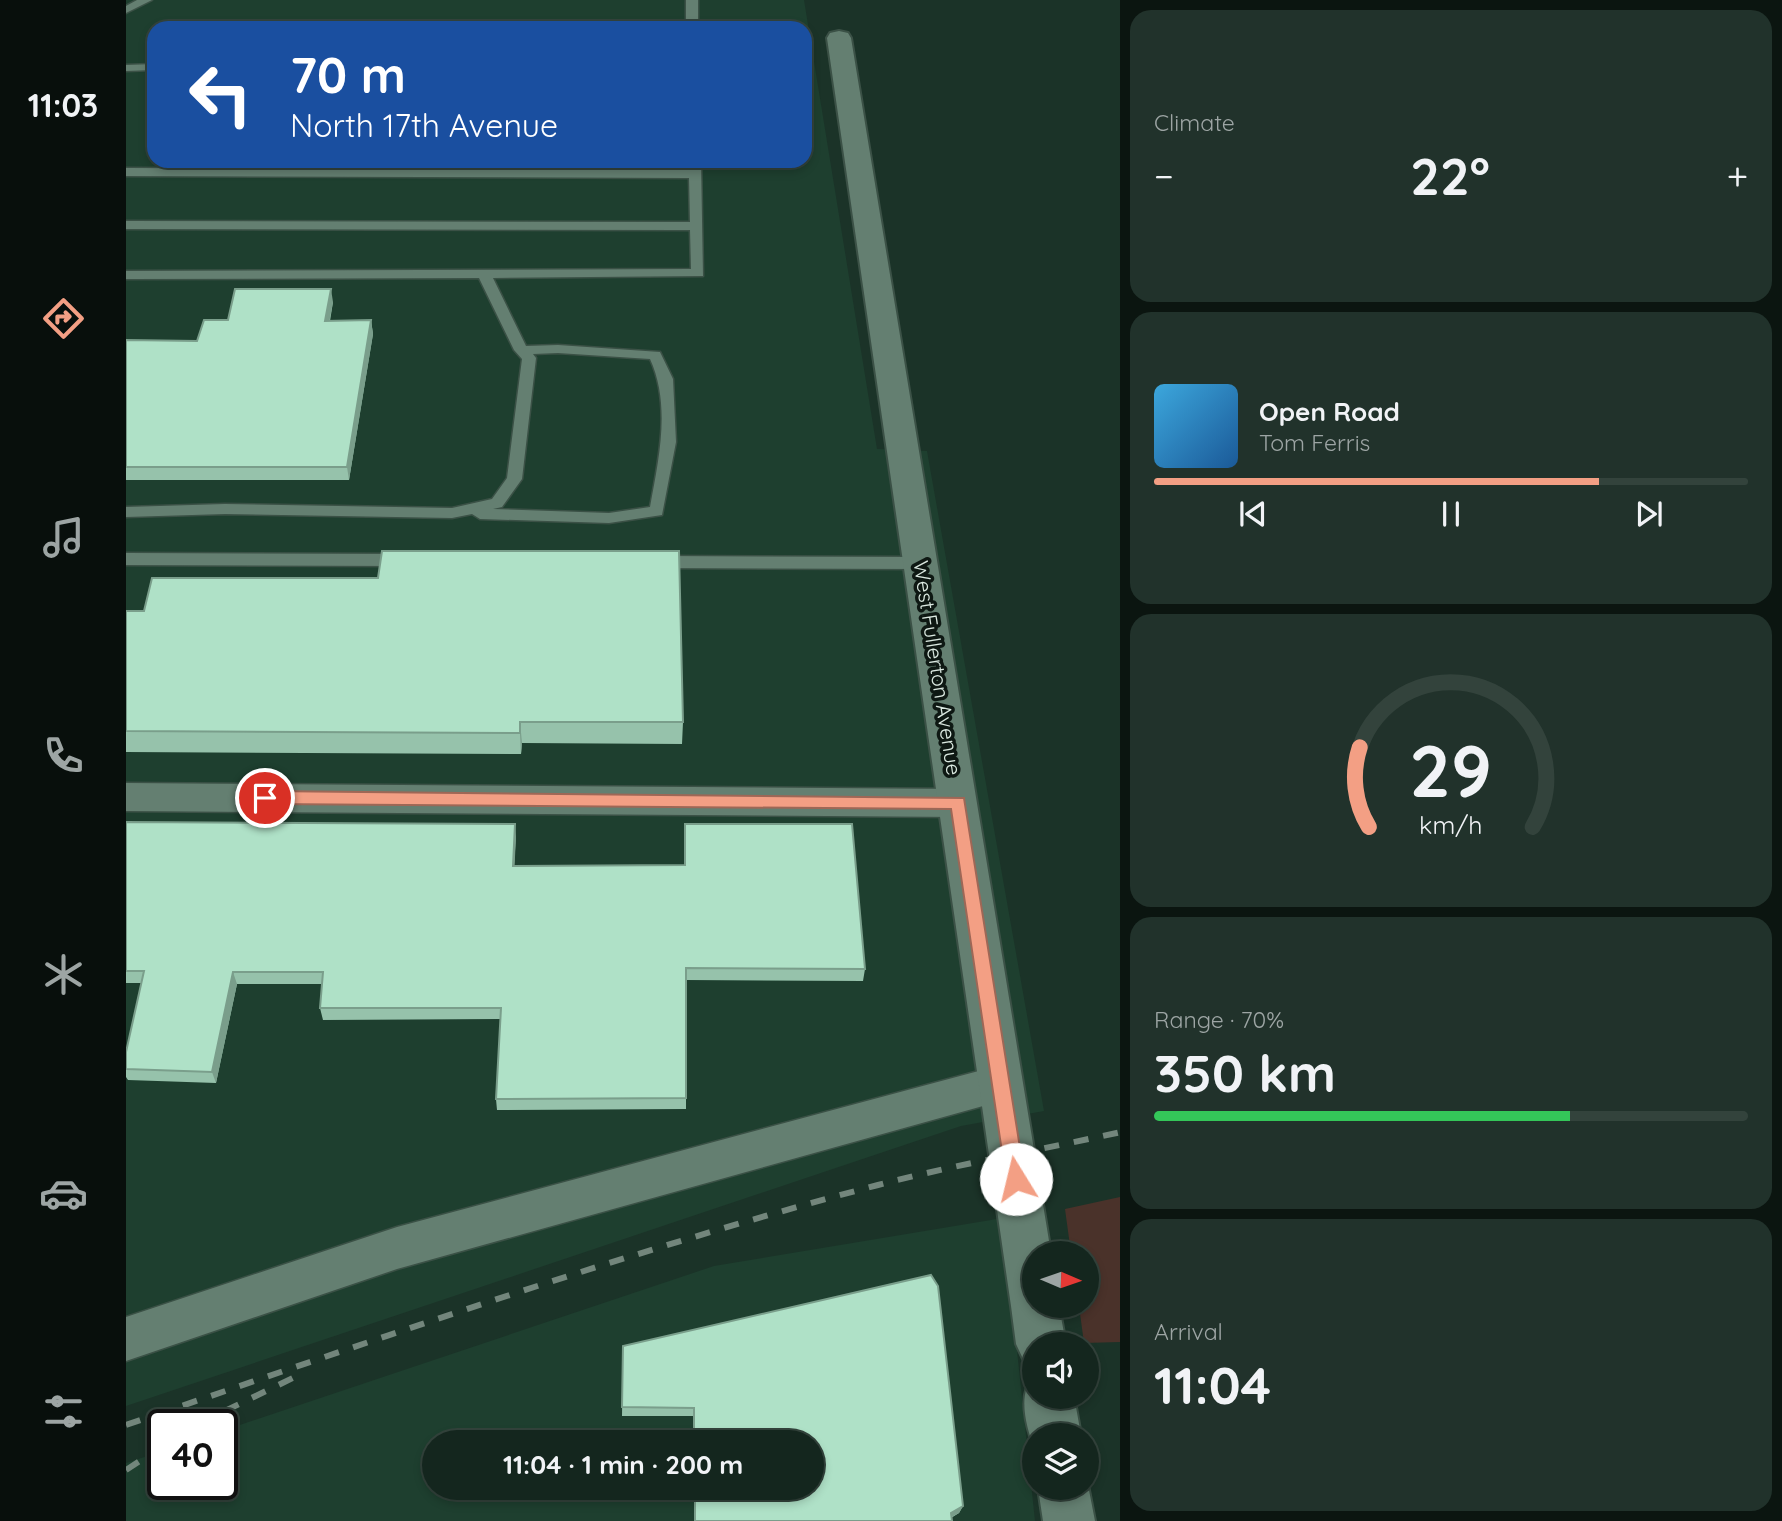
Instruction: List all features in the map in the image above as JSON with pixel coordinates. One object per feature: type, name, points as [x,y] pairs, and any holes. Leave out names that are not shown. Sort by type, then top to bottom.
[{"type":"street","name":"West Fullerton Avenue","points":[[839,38],[1025,1241]]},
{"type":"street","points":[[126,797],[958,803]]},
{"type":"street","points":[[126,1339],[397,1248],[1001,1083]]},
{"type":"street","points":[[1066,1500],[1069,1521]]},
{"type":"lane","points":[[126,10],[146,0]]},
{"type":"lane","points":[[692,0],[692,21]]},
{"type":"lane","points":[[126,68],[147,67]]},
{"type":"lane","points":[[126,172],[582,168]]},
{"type":"lane","points":[[126,275],[698,273],[696,168]]},
{"type":"lane","points":[[126,225],[697,226]]},
{"type":"lane","points":[[452,513],[497,503],[514,479],[529,358],[521,350],[484,274]]},
{"type":"lane","points":[[126,512],[225,509],[609,518],[657,511],[669,442],[666,379],[655,355],[558,349],[521,350]]},
{"type":"lane","points":[[126,559],[419,560]]},
{"type":"lane","points":[[642,562],[921,563]]},
{"type":"shaded area","points":[[126,0],[804,0],[807,21],[147,21],[147,168],[812,168],[812,49],[877,449],[927,451],[1044,1111],[961,1126],[126,1406]]},
{"type":"shaded area","points":[[1120,1197],[1120,1342],[1099,1343],[1099,1332],[1083,1332],[1081,1318],[1099,1318],[1099,1241],[1069,1241],[1065,1209]]},
{"type":"shaded area","points":[[1003,1218],[1025,1423],[1022,1423],[1022,1500],[1033,1500],[1035,1521],[126,1521],[126,1463],[147,1456],[147,1500],[238,1500],[238,1426],[714,1266]]},
{"type":"building","points":[[235,289],[331,289],[325,321],[371,320],[347,467],[126,467],[126,340],[197,341],[204,320],[228,320]]},
{"type":"building","points":[[382,551],[679,551],[683,722],[520,722],[520,733],[126,731],[126,611],[144,611],[152,578],[378,578]]},
{"type":"building","points":[[126,822],[515,824],[513,866],[685,865],[685,824],[852,824],[865,969],[686,968],[686,1098],[496,1099],[501,1008],[320,1008],[323,972],[233,972],[212,1072],[126,1069],[126,1052],[144,971],[126,971]]},
{"type":"building","points":[[931,1275],[938,1286],[963,1506],[951,1513],[952,1521],[695,1521],[695,1500],[824,1500],[824,1430],[694,1430],[694,1408],[622,1407],[623,1346]]},
{"type":"railway","points":[[126,1425],[500,1298],[783,1211],[908,1177],[1120,1132]]},
{"type":"railway","points":[[229,1409],[301,1374]]},
{"type":"railway","points":[[126,1470],[147,1456]]},
{"type":"route","points":[[265,798],[958,803],[1016,1179]]}]
